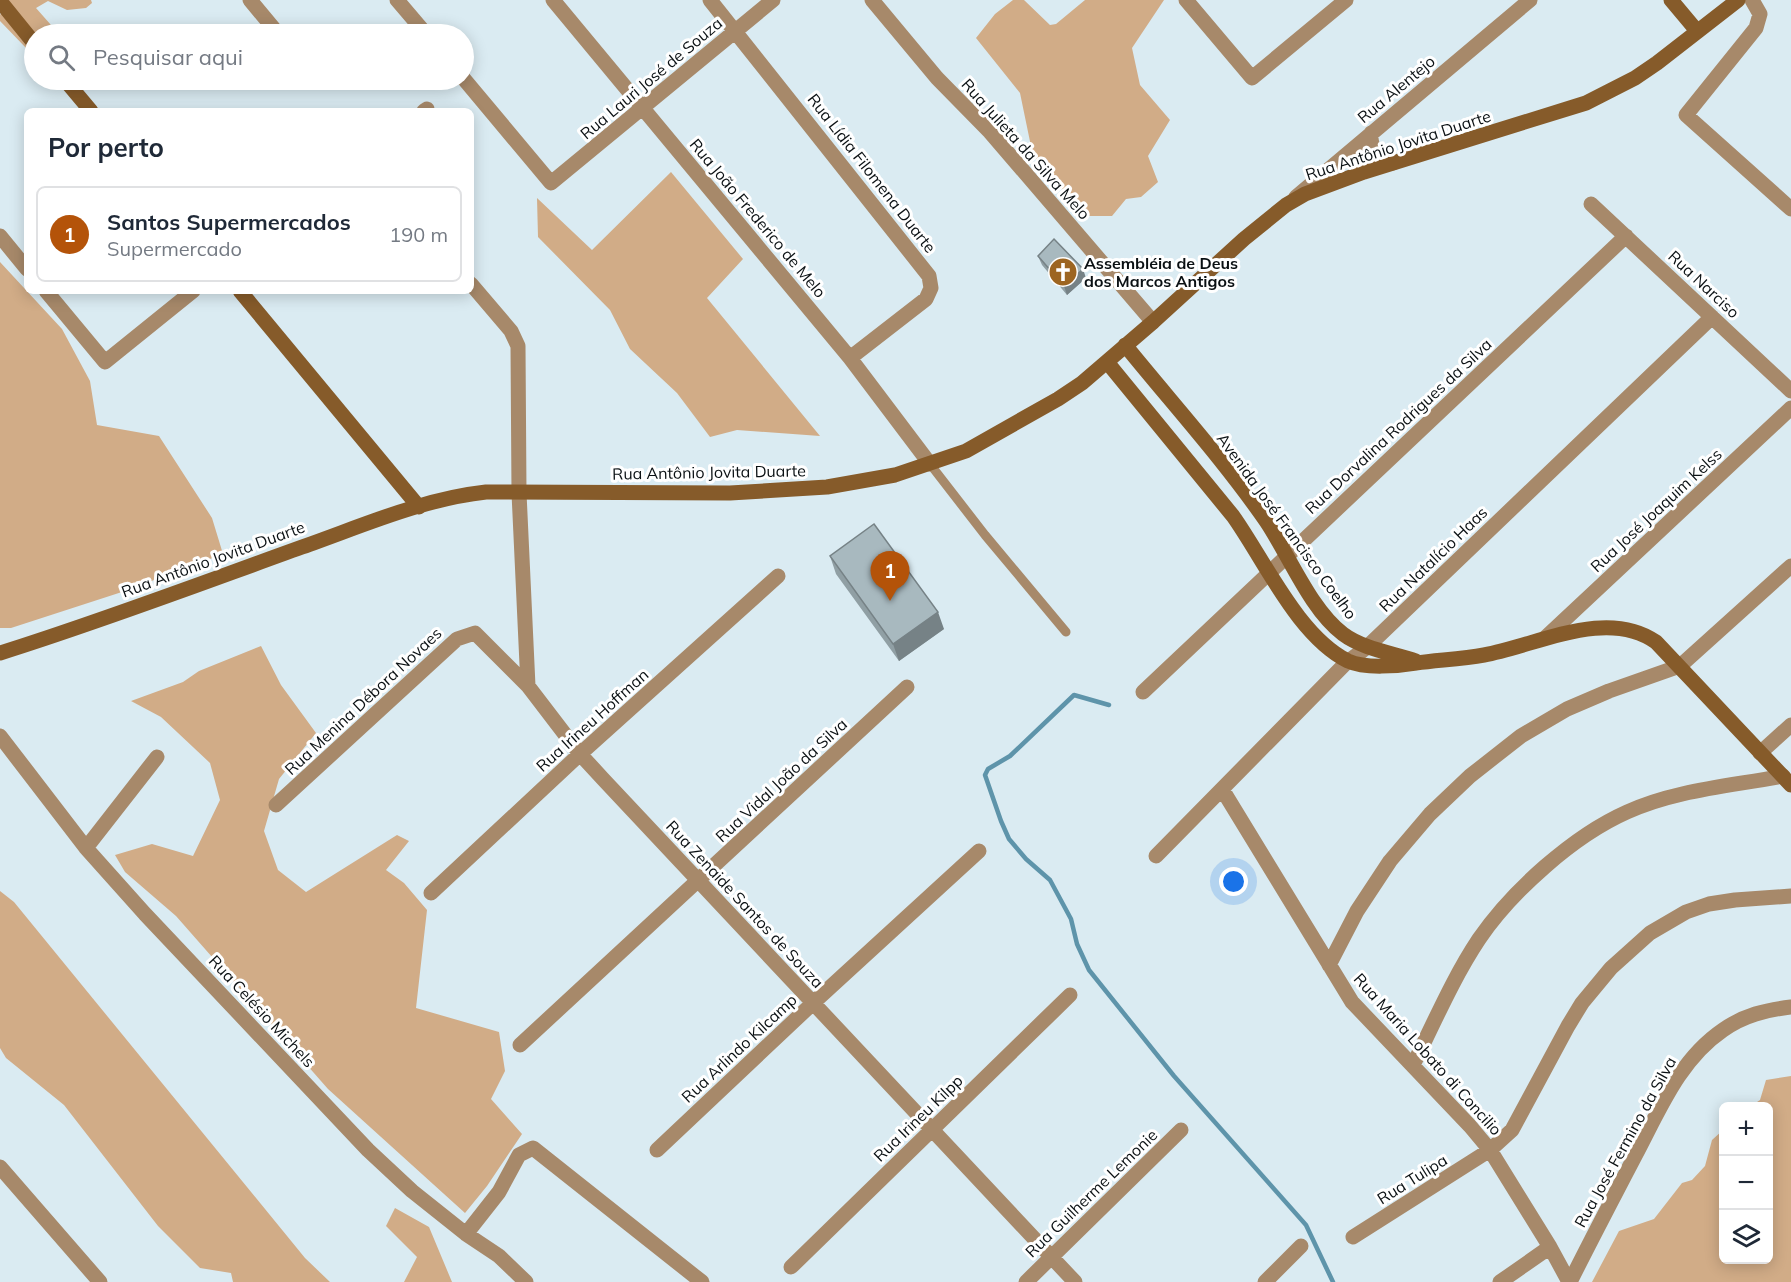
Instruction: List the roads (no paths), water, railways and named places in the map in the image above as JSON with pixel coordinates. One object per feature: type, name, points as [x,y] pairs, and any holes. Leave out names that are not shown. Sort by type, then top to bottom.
[{"type":"main road","points":[[1671,0],[1697,31]]},
{"type":"main road","name":"Rua Antônio Jovita Duarte","points":[[0,653],[418,507],[465,495],[486,492],[730,493],[827,487],[895,475],[966,451],[1058,399],[1107,362],[1244,239],[1286,205],[1305,194],[1393,163],[1586,103],[1644,72],[1738,0]]},
{"type":"main road","points":[[0,2],[24,31]]},
{"type":"main road","points":[[73,90],[88,108]]},
{"type":"main road","points":[[242,294],[418,507]]},
{"type":"main road","name":"Avenida José Francisco Coelho","points":[[1125,345],[1246,494],[1287,556],[1296,574],[1327,617],[1343,634],[1358,642],[1422,662]]},
{"type":"main road","name":"Avenida José Francisco Coelho","points":[[1107,362],[1233,516],[1252,543],[1276,588],[1314,634],[1327,647],[1348,661],[1384,667],[1485,655],[1545,638],[1596,629],[1627,629],[1649,638],[1680,666],[1787,781]]},
{"type":"street","points":[[250,0],[270,24]]},
{"type":"street","points":[[397,0],[417,24]]},
{"type":"street","name":"Rua João Frederico de Melo","points":[[553,0],[850,358],[930,464]]},
{"type":"street","name":"Rua Lídia Filomena Duarte","points":[[710,0],[929,276],[931,288],[926,299],[850,358]]},
{"type":"street","name":"Rua Lauri José de Souza","points":[[473,90],[551,183],[773,0]]},
{"type":"street","name":"Rua Julieta da Silva Melo","points":[[872,0],[937,78],[990,132],[1153,322]]},
{"type":"street","points":[[1186,0],[1252,78],[1346,0]]},
{"type":"street","name":"Rua Alentejo","points":[[1286,205],[1530,0]]},
{"type":"street","points":[[1752,0],[1760,14],[1756,28],[1686,115],[1791,209]]},
{"type":"street","points":[[1371,134],[1370,142],[1376,154],[1393,163]]},
{"type":"street","name":"Rua Narciso","points":[[1591,204],[1791,392]]},
{"type":"street","points":[[0,236],[24,265]]},
{"type":"street","name":"Rua Dorvalina Rodrigues da Silva","points":[[1143,692],[1626,236]]},
{"type":"street","points":[[474,288],[511,331],[518,346],[519,493],[528,686]]},
{"type":"street","points":[[48,294],[105,362],[189,294]]},
{"type":"street","name":"Rua Natalício Haas","points":[[1156,856],[1348,661],[1369,645],[1712,317]]},
{"type":"street","name":"Rua José Joaquim Kelss","points":[[1545,638],[1791,408]]},
{"type":"street","points":[[1329,965],[1357,911],[1390,861],[1430,814],[1470,776],[1521,736],[1567,709],[1609,691],[1680,666],[1791,566]]},
{"type":"street","name":"Rua Irineu Hoffman","points":[[431,893],[580,754],[778,576]]},
{"type":"street","name":"Rua Menina Débora Novaes","points":[[276,805],[457,639],[465,635],[475,633],[528,686]]},
{"type":"street","name":"Rua Zenaide Santos de Souza","points":[[528,686],[580,754],[1075,1282]]},
{"type":"street","name":"Rua Vidal João da Silva","points":[[520,1045],[907,687]]},
{"type":"street","points":[[1760,753],[1791,725]]},
{"type":"street","name":"Rua Celésio Michels","points":[[0,736],[86,848],[145,914],[368,1150],[412,1191],[466,1234],[499,1256],[526,1282]]},
{"type":"street","points":[[86,848],[157,757]]},
{"type":"street","points":[[1413,1065],[1463,966],[1489,926],[1531,881],[1584,836],[1627,812],[1656,801],[1787,781]]},
{"type":"street","name":"Rua Maria Lobato di Concilio","points":[[1222,789],[1352,1002],[1490,1150],[1569,1282]]},
{"type":"street","name":"Rua Arlindo Kilcamp","points":[[657,1150],[979,851]]},
{"type":"street","name":"Rua Tulipa","points":[[1353,1237],[1490,1150],[1512,1130],[1582,1003],[1627,951],[1669,920],[1709,904],[1791,896]]},
{"type":"street","name":"Rua Irineu Kilpp","points":[[791,1267],[1070,995]]},
{"type":"street","name":"Rua José Fermino da Silva","points":[[1569,1282],[1668,1093],[1688,1063],[1708,1041],[1737,1021],[1751,1014],[1791,1007]]},
{"type":"street","name":"Rua Guilherme Lemonie","points":[[1026,1282],[1181,1130]]},
{"type":"street","points":[[466,1234],[499,1192],[519,1155],[533,1148],[702,1282]]},
{"type":"street","points":[[0,1167],[100,1282]]},
{"type":"street","points":[[1265,1282],[1301,1246]]},
{"type":"street","points":[[1500,1282],[1550,1247]]},
{"type":"lane","points":[[930,464],[985,535],[1066,632]]},
{"type":"waterway","points":[[1109,705],[1074,695],[1010,756],[988,769],[985,775],[1001,821],[1009,839],[1026,859],[1050,880],[1071,919],[1077,944],[1089,970],[1174,1076],[1306,1225],[1333,1282]]},
{"type":"place","name":"Assembléia de Deus dos Marcos Antigos","points":[[1063,272]]},
{"type":"place","name":"Santos Supermercados","points":[[890,601]]}]
